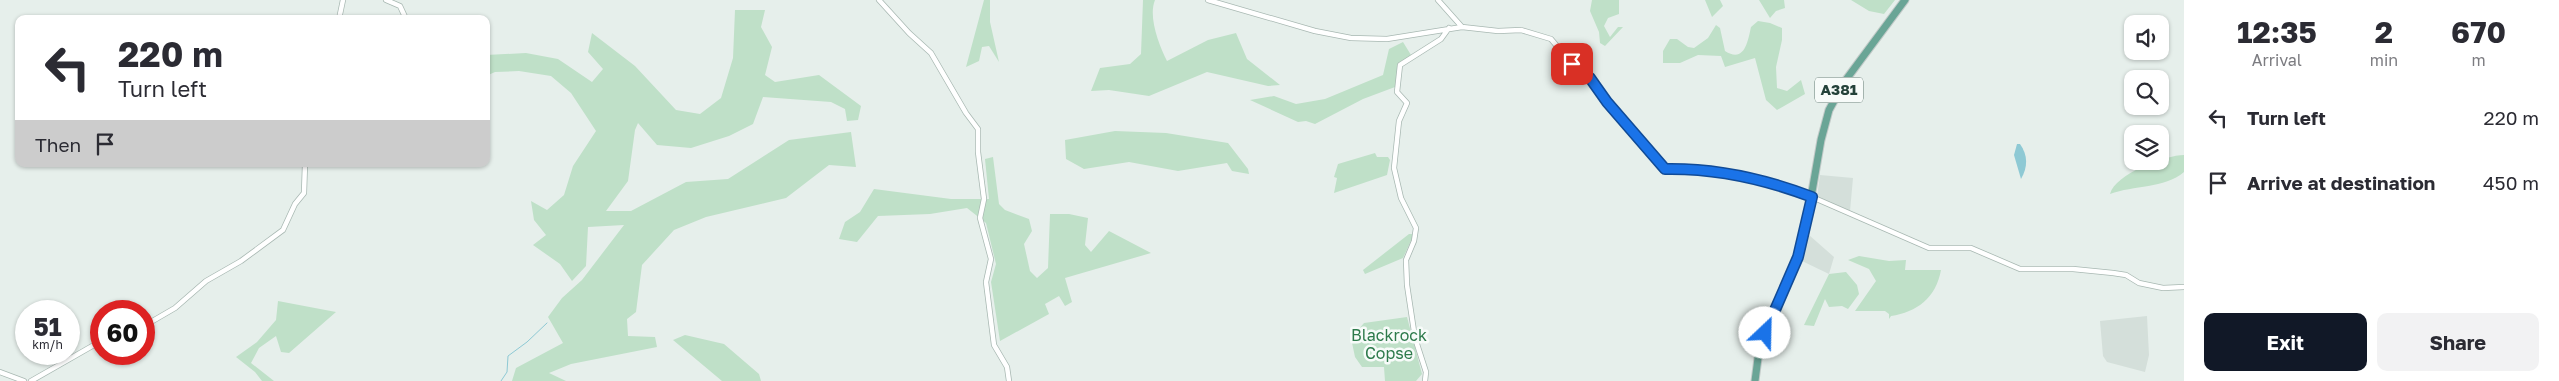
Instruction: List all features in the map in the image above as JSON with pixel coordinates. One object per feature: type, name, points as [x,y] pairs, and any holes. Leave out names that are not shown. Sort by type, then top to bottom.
[{"type":"main road","name":"A381","points":[[1755,381],[1760,343],[1798,257],[1812,197],[1821,140],[1834,99],[1905,0]]},
{"type":"street","points":[[340,15],[343,0]]},
{"type":"street","points":[[386,0],[400,6],[404,15]]},
{"type":"street","points":[[879,0],[909,33],[932,53],[966,113],[978,129],[978,152],[984,199],[980,218],[991,259],[986,282],[994,345],[1007,367],[1009,381]]},
{"type":"street","points":[[1208,0],[1328,34],[1351,38],[1387,39],[1462,27],[1498,31],[1521,30],[1551,39],[1572,64],[1590,78],[1607,102],[1665,169],[1710,170],[1731,173],[1777,185],[1812,197],[1929,248],[1971,248],[2020,269],[2073,269],[2113,272],[2126,275],[2139,283],[2147,285],[2163,288],[2184,287]]},
{"type":"street","points":[[1438,0],[1462,27]]},
{"type":"street","points":[[1425,381],[1426,372],[1415,338],[1407,285],[1406,260],[1414,241],[1416,228],[1401,198],[1394,168],[1399,121],[1407,103],[1397,92],[1397,86],[1400,65],[1441,39],[1449,28]]},
{"type":"street","points":[[155,320],[175,308],[206,281],[240,261],[283,230],[295,204],[304,192],[305,167]]},
{"type":"street","points":[[31,381],[90,347]]},
{"type":"street","points":[[0,372],[24,381]]},
{"type":"shaded area","points":[[1820,175],[1853,178],[1850,211],[1817,197]]},
{"type":"shaded area","points":[[1809,235],[1834,257],[1829,274],[1802,261]]},
{"type":"shaded area","points":[[2147,316],[2149,355],[2145,372],[2107,362],[2103,356],[2100,321]]},
{"type":"green space","points":[[984,0],[990,0],[990,22],[999,62],[989,46],[982,47],[979,61],[966,67]]},
{"type":"green space","points":[[1143,0],[1155,0],[1153,7],[1154,23],[1167,61],[1208,40],[1236,33],[1247,59],[1280,85],[1268,86],[1207,72],[1149,96],[1109,90],[1091,91],[1100,68],[1130,64],[1141,54]]},
{"type":"green space","points":[[1592,0],[1619,0],[1619,14],[1608,18],[1604,26],[1610,37],[1618,27],[1623,27],[1605,46],[1600,43],[1599,32],[1590,11]]},
{"type":"green space","points":[[1705,0],[1720,0],[1723,6],[1712,17]]},
{"type":"green space","points":[[1759,0],[1784,0],[1785,8],[1776,11],[1770,18]]},
{"type":"green space","points":[[1851,0],[1895,0],[1884,14],[1869,11]]},
{"type":"green space","points":[[735,10],[765,10],[761,27],[772,47],[765,75],[775,82],[819,75],[861,106],[858,120],[847,121],[845,109],[831,102],[763,97],[753,124],[729,136],[691,148],[657,145],[638,123],[635,130],[628,181],[606,211],[631,211],[686,182],[728,179],[789,140],[851,132],[856,167],[829,165],[786,198],[706,217],[674,230],[642,265],[636,312],[627,319],[628,336],[655,337],[657,347],[571,364],[549,373],[566,381],[512,381],[516,368],[563,343],[548,317],[562,298],[582,280],[624,225],[588,227],[586,266],[572,281],[560,264],[533,245],[546,235],[534,220],[531,201],[547,210],[564,195],[573,166],[596,131],[571,93],[551,76],[519,71],[495,72],[490,74],[490,55],[526,53],[558,59],[592,82],[603,69],[588,52],[592,33],[635,66],[676,110],[700,114],[721,98],[733,58]]},
{"type":"green space","points":[[1758,21],[1782,28],[1782,40],[1776,67],[1777,88],[1787,91],[1801,80],[1805,94],[1777,110],[1766,100],[1755,58],[1725,67],[1721,56],[1698,55],[1680,63],[1663,63],[1663,51],[1670,39],[1677,39],[1688,47],[1694,48],[1708,38],[1716,25],[1720,28],[1725,51],[1737,55],[1741,53],[1747,44],[1751,27]]},
{"type":"green space","points":[[1403,42],[1411,55],[1399,66],[1395,87],[1363,99],[1315,124],[1306,121],[1298,122],[1250,100],[1274,96],[1296,104],[1325,99],[1383,75],[1389,49]]},
{"type":"green space","points":[[1115,131],[1166,133],[1228,143],[1248,169],[1249,174],[1232,171],[1227,163],[1178,171],[1129,162],[1084,169],[1066,159],[1065,140]]},
{"type":"green space","points":[[1375,153],[1377,157],[1388,157],[1390,160],[1387,175],[1334,193],[1337,178],[1334,177],[1338,164]]},
{"type":"green space","points":[[2184,155],[2184,172],[2176,177],[2158,184],[2110,194],[2121,179],[2136,170],[2169,170],[2169,157]]},
{"type":"green space","points":[[993,157],[999,204],[1005,210],[1029,219],[1032,231],[1024,244],[1030,271],[1037,278],[1048,268],[1050,214],[1069,214],[1088,218],[1085,245],[1091,252],[1109,231],[1151,253],[1065,278],[1072,302],[1065,306],[1059,296],[1045,304],[1049,314],[1000,341],[991,282],[996,264],[986,223],[967,208],[930,214],[878,216],[857,242],[839,239],[845,222],[860,212],[874,189],[951,199],[989,199],[985,159]]},
{"type":"green space","points":[[1409,234],[1414,234],[1403,258],[1365,274],[1363,270]]},
{"type":"green space","points":[[1859,256],[1889,261],[1906,260],[1905,270],[1941,270],[1935,288],[1924,302],[1909,311],[1891,316],[1889,319],[1889,314],[1885,311],[1855,311],[1876,281],[1869,269],[1848,260]]},
{"type":"green space","points":[[1846,272],[1857,285],[1859,294],[1848,309],[1842,306],[1829,307],[1825,299],[1814,326],[1804,325],[1829,274]]},
{"type":"green space","points":[[278,301],[336,312],[289,353],[281,352],[276,336],[259,348],[251,363],[274,381],[262,381],[255,372],[236,357],[257,342],[276,320]]},
{"type":"green space","name":"Blackrock Copse","points":[[1407,317],[1422,374],[1416,381],[1385,381],[1384,367],[1362,367],[1355,357],[1351,338],[1364,323]]},
{"type":"green space","points":[[685,335],[724,344],[759,374],[761,381],[722,381],[673,340]]},
{"type":"water","points":[[2017,144],[2020,144],[2023,148],[2026,157],[2026,166],[2021,179],[2014,155]]},
{"type":"waterway","points":[[501,381],[507,372],[508,356],[527,342],[547,323]]},
{"type":"route","points":[[1572,64],[1590,78],[1607,102],[1665,169],[1699,169],[1731,173],[1777,185],[1812,197],[1798,257],[1765,333]]}]
